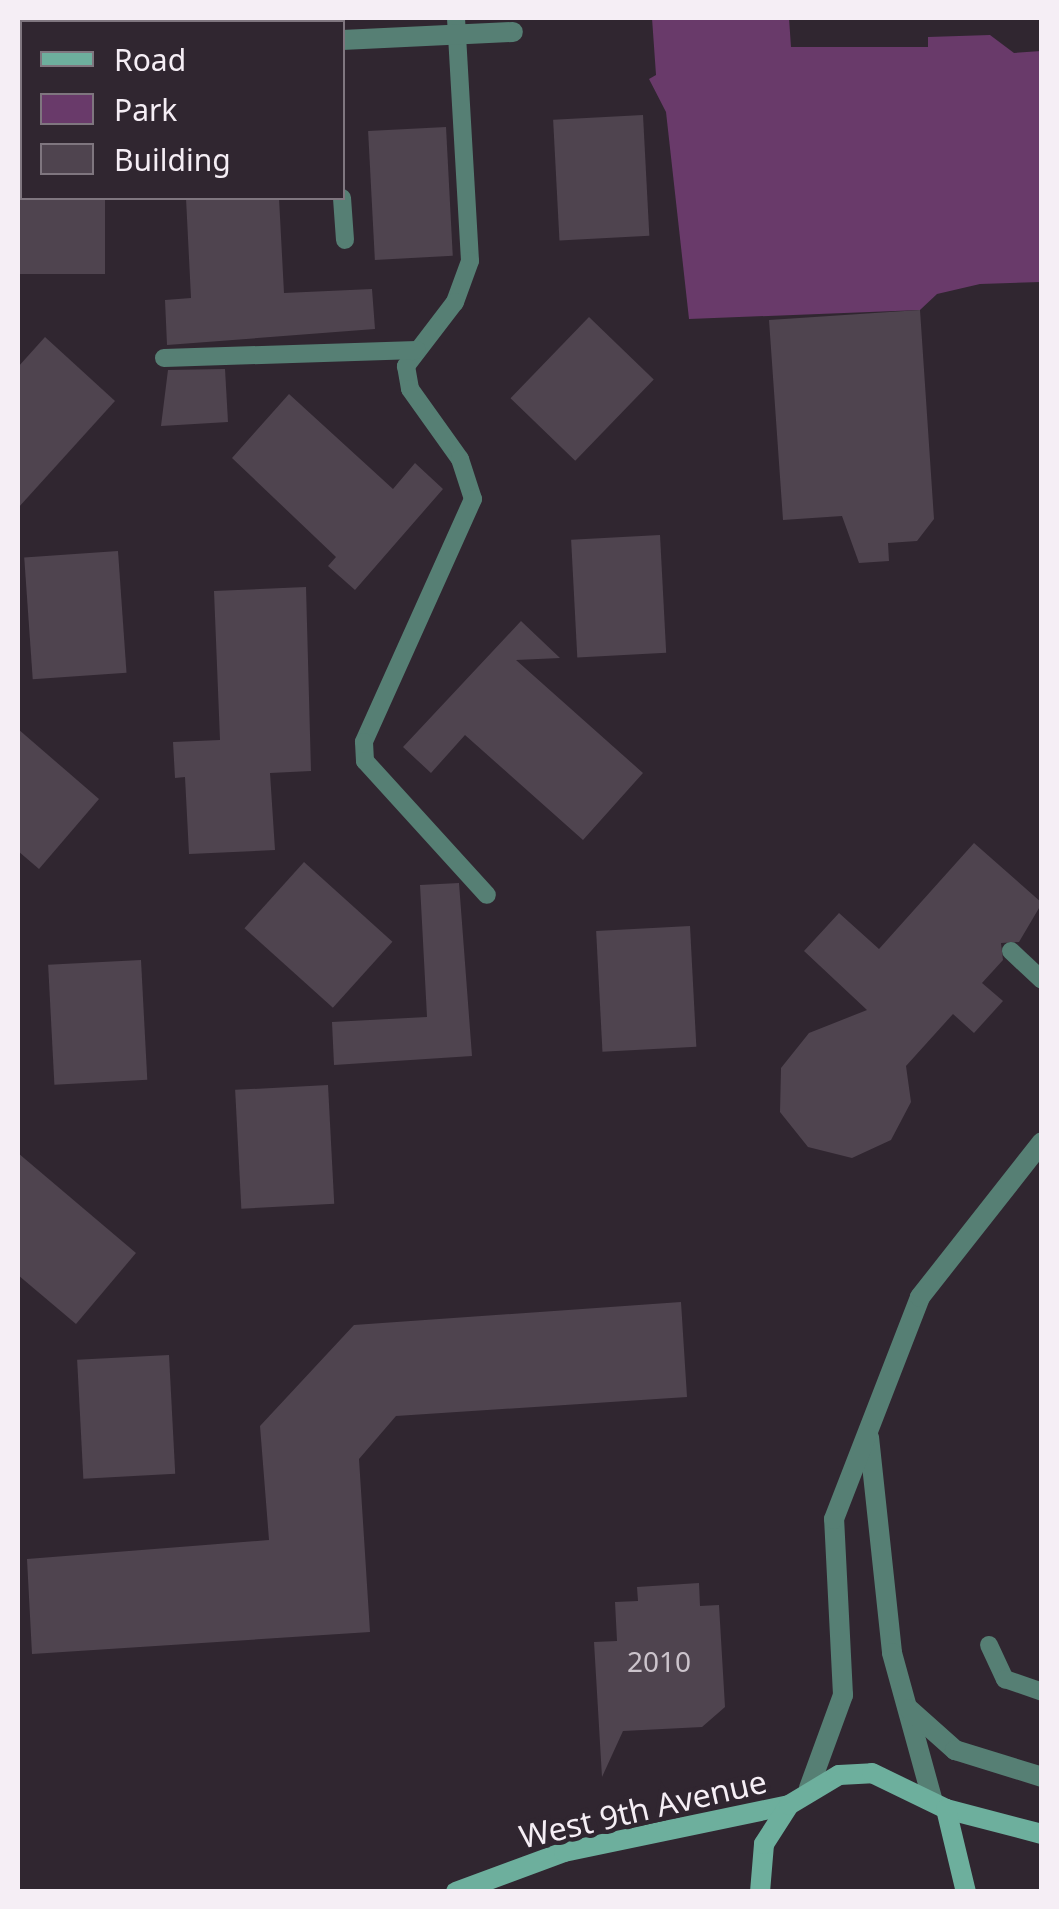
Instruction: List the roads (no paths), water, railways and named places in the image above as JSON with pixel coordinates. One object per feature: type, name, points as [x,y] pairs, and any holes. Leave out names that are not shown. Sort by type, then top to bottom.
[{"type":"main road","points":[[760,1892],[764,1844],[789,1805],[809,1788],[872,1773],[939,1803],[1042,1834]]},
{"type":"main road","points":[[939,1803],[966,1892]]},
{"type":"main road","name":"West 9th Avenue","points":[[456,1892],[564,1852],[789,1805]]},
{"type":"street","points":[[345,40],[456,26],[513,32]]},
{"type":"street","points":[[809,1788],[843,1695],[834,1520],[920,1298],[1042,1142]]},
{"type":"street","points":[[869,1435],[906,1705],[939,1803]]},
{"type":"street","points":[[906,1705],[955,1750],[1042,1777]]},
{"type":"lane","points":[[456,26],[470,262],[455,302],[406,366],[410,390],[460,459],[473,500],[364,742],[366,761],[487,895]]},
{"type":"lane","points":[[342,200],[345,240]]},
{"type":"lane","points":[[164,358],[417,350]]},
{"type":"lane","points":[[1011,951],[1042,980]]},
{"type":"lane","points":[[989,1645],[1005,1679],[1042,1692]]}]
